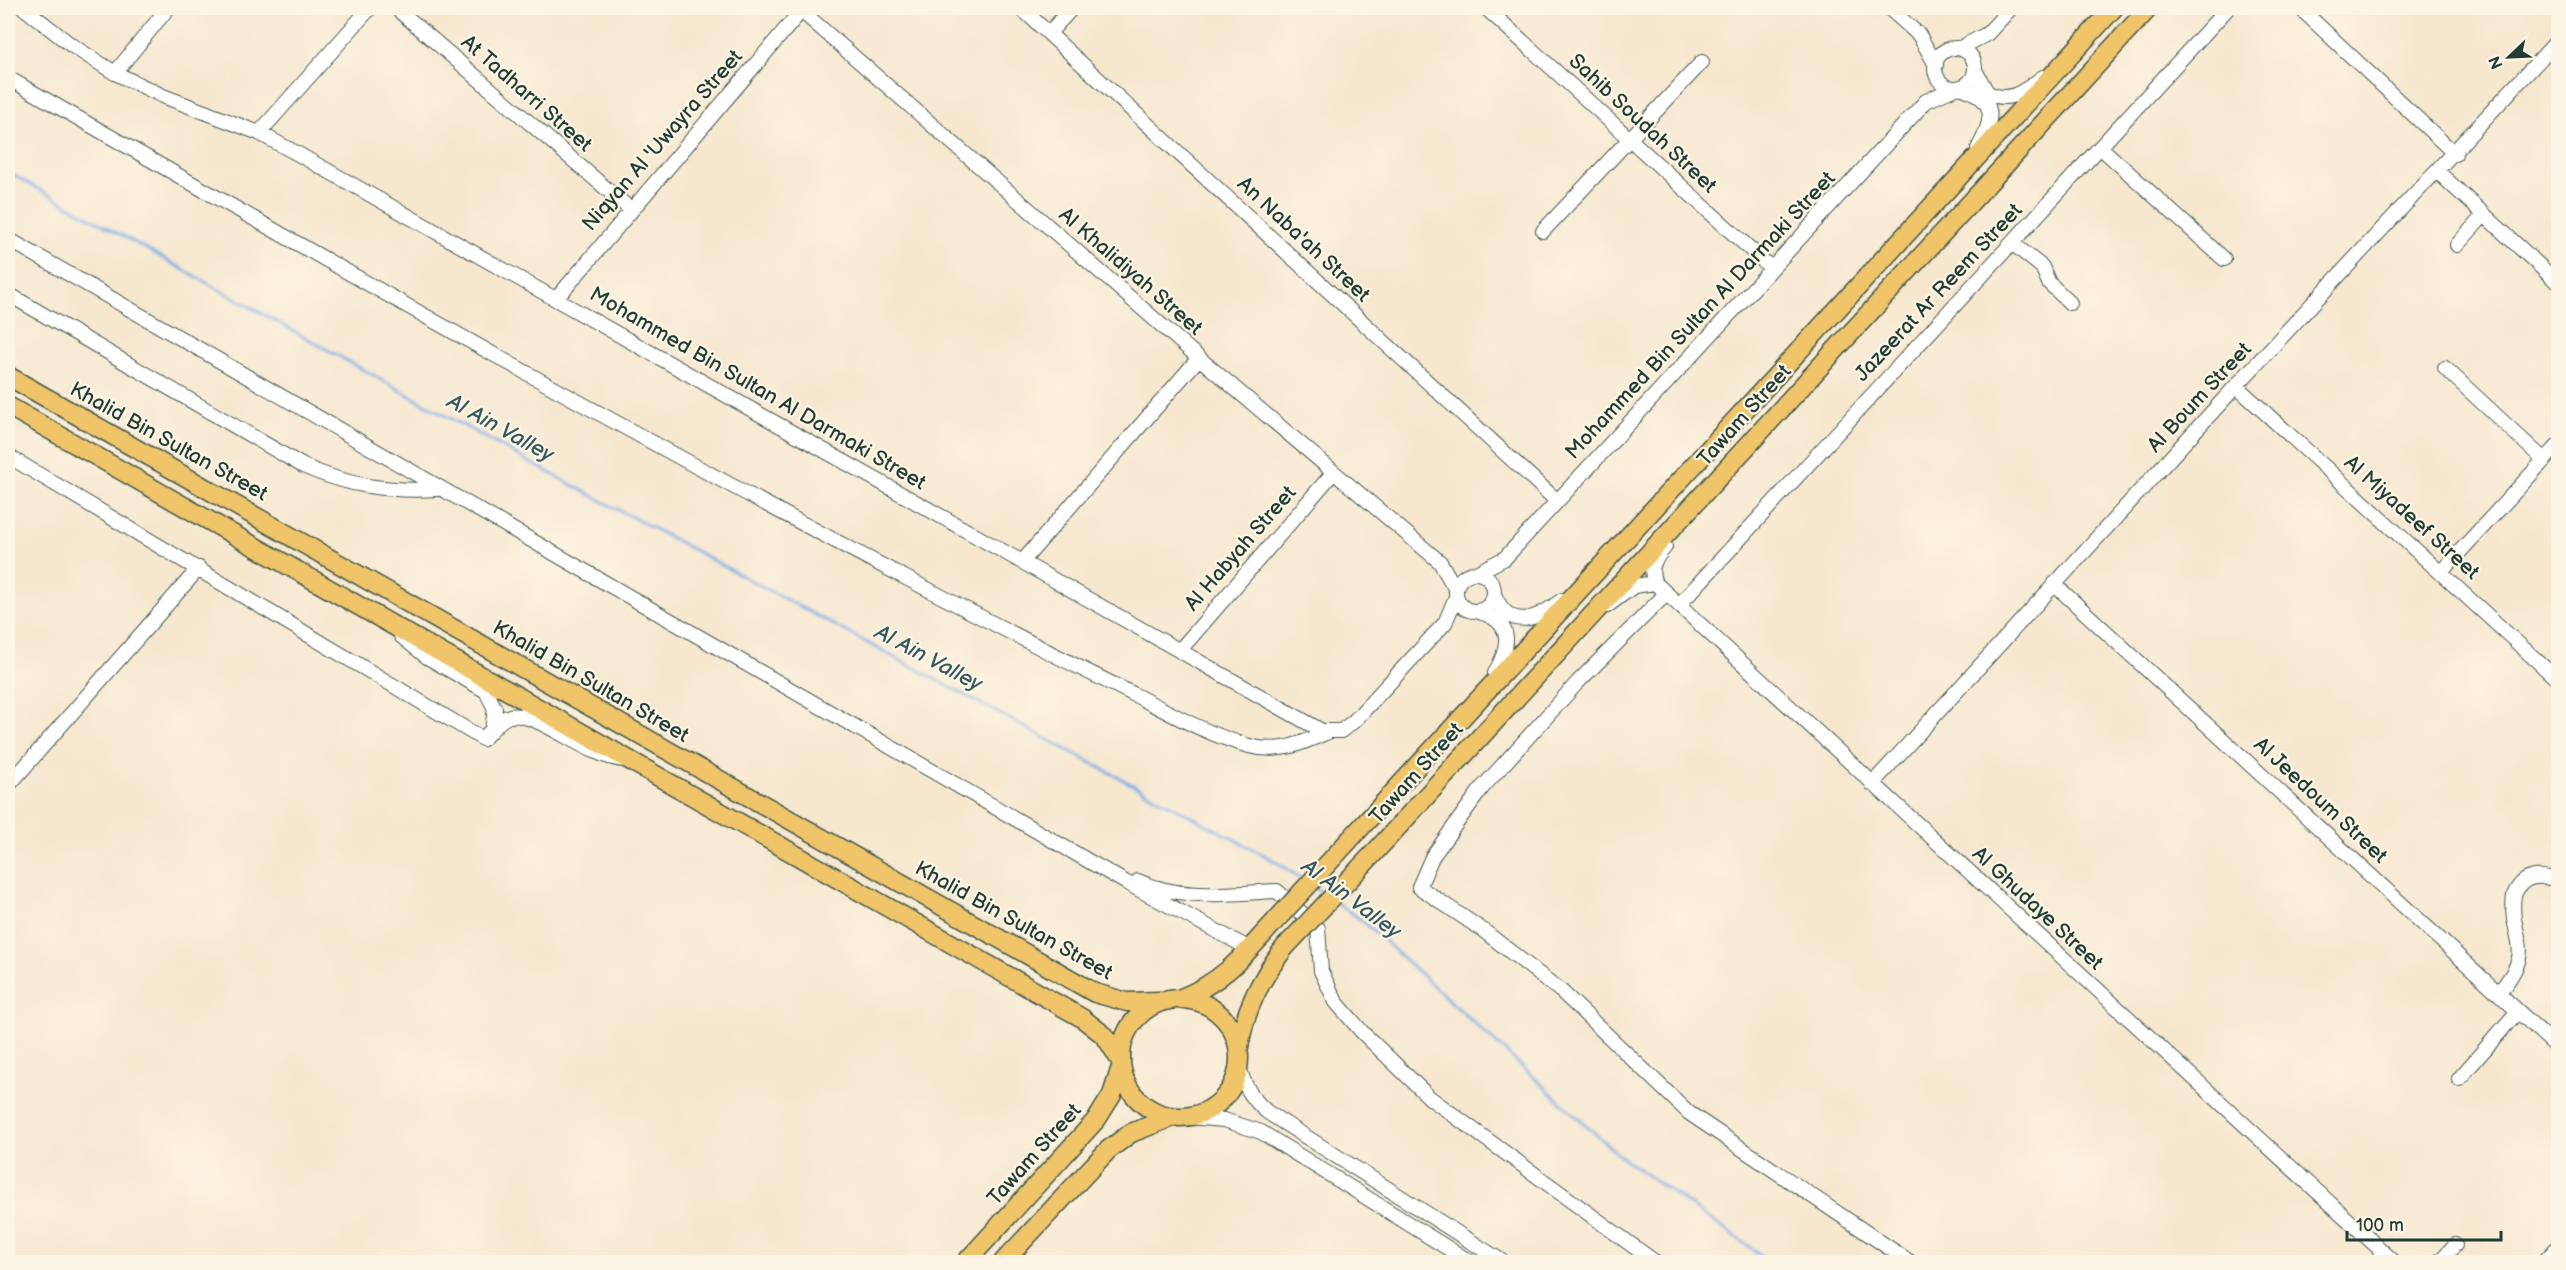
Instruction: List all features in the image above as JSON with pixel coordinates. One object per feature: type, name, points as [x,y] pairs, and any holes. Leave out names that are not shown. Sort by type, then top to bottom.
[{"type":"main road","name":"Tawam Street","points":[[1250,948],[2114,8]]},
{"type":"main road","name":"Tawam Street","points":[[1239,1058],[1242,1026],[1250,1004],[1260,983],[1285,947],[1374,853],[2149,8]]},
{"type":"main road","name":"Khalid Bin Sultan Street","points":[[8,376],[1095,993],[1127,1002],[1160,1001]]},
{"type":"main road","points":[[8,406],[1082,1018],[1105,1036],[1121,1064],[1133,1095],[1157,1113],[1180,1117]]},
{"type":"main road","points":[[1121,1064],[1122,1041],[1130,1024],[1143,1010],[1160,1001],[1181,998],[1213,984],[1250,948]]},
{"type":"main road","points":[[1003,1263],[1108,1150],[1131,1133],[1216,1105],[1231,1088],[1239,1058],[1234,1033],[1226,1019],[1205,1004],[1181,998]]},
{"type":"main road","name":"Tawam Street","points":[[966,1263],[1097,1119],[1112,1095],[1121,1064]]},
{"type":"street","name":"Mohammed Bin Sultan Al Darmaki Street","points":[[24,8],[71,45],[115,73],[163,96],[259,134],[557,298],[1022,562],[1328,732]]},
{"type":"street","points":[[115,73],[168,8]]},
{"type":"street","points":[[259,134],[370,8]]},
{"type":"street","name":"At Tadharri Street","points":[[396,8],[630,209]]},
{"type":"street","name":"An Naba'ah Street","points":[[1021,8],[1557,501]]},
{"type":"street","points":[[1048,33],[1072,8]]},
{"type":"street","name":"Sahib Soudah Street","points":[[1486,8],[1771,268]]},
{"type":"street","points":[[1889,8],[1919,35],[1940,80],[1979,94],[1990,114],[1988,129],[1970,164]]},
{"type":"street","points":[[1935,67],[1941,54],[1987,34],[2011,8]]},
{"type":"street","name":"Jazeerat Ar Reem Street","points":[[1679,605],[2228,8]]},
{"type":"street","points":[[2300,8],[2455,154]]},
{"type":"street","name":"Niqyan Al 'Uwayra Street","points":[[557,298],[799,9]]},
{"type":"street","name":"Al Khalidiyah Street","points":[[799,9],[1333,473],[1440,562],[1473,573]]},
{"type":"street","points":[[1957,88],[1970,81],[1987,34]]},
{"type":"street","points":[[1919,35],[1971,54],[1988,92],[1995,97],[2012,98],[2066,59]]},
{"type":"street","name":"Al Boum Street","points":[[1872,784],[2236,386],[2559,40]]},
{"type":"street","points":[[1543,231],[1702,62]]},
{"type":"street","name":"Mohammed Bin Sultan Al Darmaki Street","points":[[1926,101],[1935,67]]},
{"type":"street","points":[[8,78],[616,422],[863,556],[1079,668],[1213,734],[1250,746],[1275,750],[1290,748],[1328,732],[1347,728],[1445,623],[1461,579],[1473,573],[1490,580],[1494,592],[1509,615],[1525,620],[1548,610],[1583,584]]},
{"type":"street","name":"Mohammed Bin Sultan Al Darmaki Street","points":[[1473,573],[1492,568],[1505,558],[1926,101],[1957,88]]},
{"type":"street","points":[[2100,147],[2224,259]]},
{"type":"street","points":[[2438,172],[2556,281]]},
{"type":"street","points":[[2457,245],[2484,214]]},
{"type":"street","points":[[8,239],[1125,882],[1250,948]]},
{"type":"street","points":[[2012,243],[2042,267],[2049,283],[2070,303]]},
{"type":"street","points":[[8,294],[287,457],[324,476],[387,489],[439,489]]},
{"type":"street","points":[[1022,562],[1199,358]]},
{"type":"street","points":[[2445,368],[2544,460]]},
{"type":"street","name":"Al Miyadeef Street","points":[[2236,386],[2559,680]]},
{"type":"street","points":[[2442,572],[2559,445]]},
{"type":"street","points":[[8,456],[483,739],[507,717],[528,715],[596,754],[629,760]]},
{"type":"street","name":"Al Habyah Street","points":[[1180,650],[1333,473]]},
{"type":"street","points":[[1592,614],[1617,600],[1634,586],[1655,583],[1652,576],[1653,562],[1669,543],[1679,520]]},
{"type":"street","name":"Mohammed Bin Sultan Al Darmaki Street","points":[[1494,592],[1505,558]]},
{"type":"street","name":"Al Khalidiyah Street","points":[[1440,562],[1456,593]]},
{"type":"street","points":[[8,786],[199,568]]},
{"type":"street","name":"Al Ghudaye Street","points":[[1655,583],[2394,1263]]},
{"type":"street","name":"Al Jeedoum Street","points":[[2054,584],[2559,1048]]},
{"type":"street","points":[[1445,623],[1488,607],[1494,592]]},
{"type":"street","points":[[1456,593],[1462,607],[1499,622],[1507,645],[1503,660],[1484,694]]},
{"type":"street","points":[[1666,594],[1577,683],[1482,788],[1432,857],[1419,887],[1484,931],[1563,992],[1689,1113],[1910,1263]]},
{"type":"street","points":[[392,625],[417,650],[486,692],[495,709],[492,729]]},
{"type":"street","points":[[1079,854],[1148,885],[1172,892],[1207,895],[1276,891],[1318,928],[1321,971],[1336,1002],[1363,1033],[1430,1098],[1655,1263]]},
{"type":"street","points":[[2499,992],[2515,971],[2521,949],[2513,903],[2514,895],[2518,887],[2532,877],[2549,878]]},
{"type":"street","points":[[2459,1079],[2518,1011]]},
{"type":"street","points":[[1239,1058],[1242,1080],[1249,1092],[1267,1112],[1503,1263]]},
{"type":"street","points":[[1180,1117],[1208,1117],[1242,1124],[1268,1136],[1470,1263]]},
{"type":"street","points":[[2439,1263],[2455,1245]]},
{"type":"street","points":[[2544,1263],[2559,1247]]},
{"type":"waterway","name":"Al Ain Valley","points":[[8,172],[531,463],[1275,861],[1303,880]]},
{"type":"waterway","name":"Al Ain Valley","points":[[1314,887],[1326,896]]},
{"type":"waterway","name":"Al Ain Valley","points":[[1336,903],[1359,918],[1620,1156],[1771,1262]]}]
